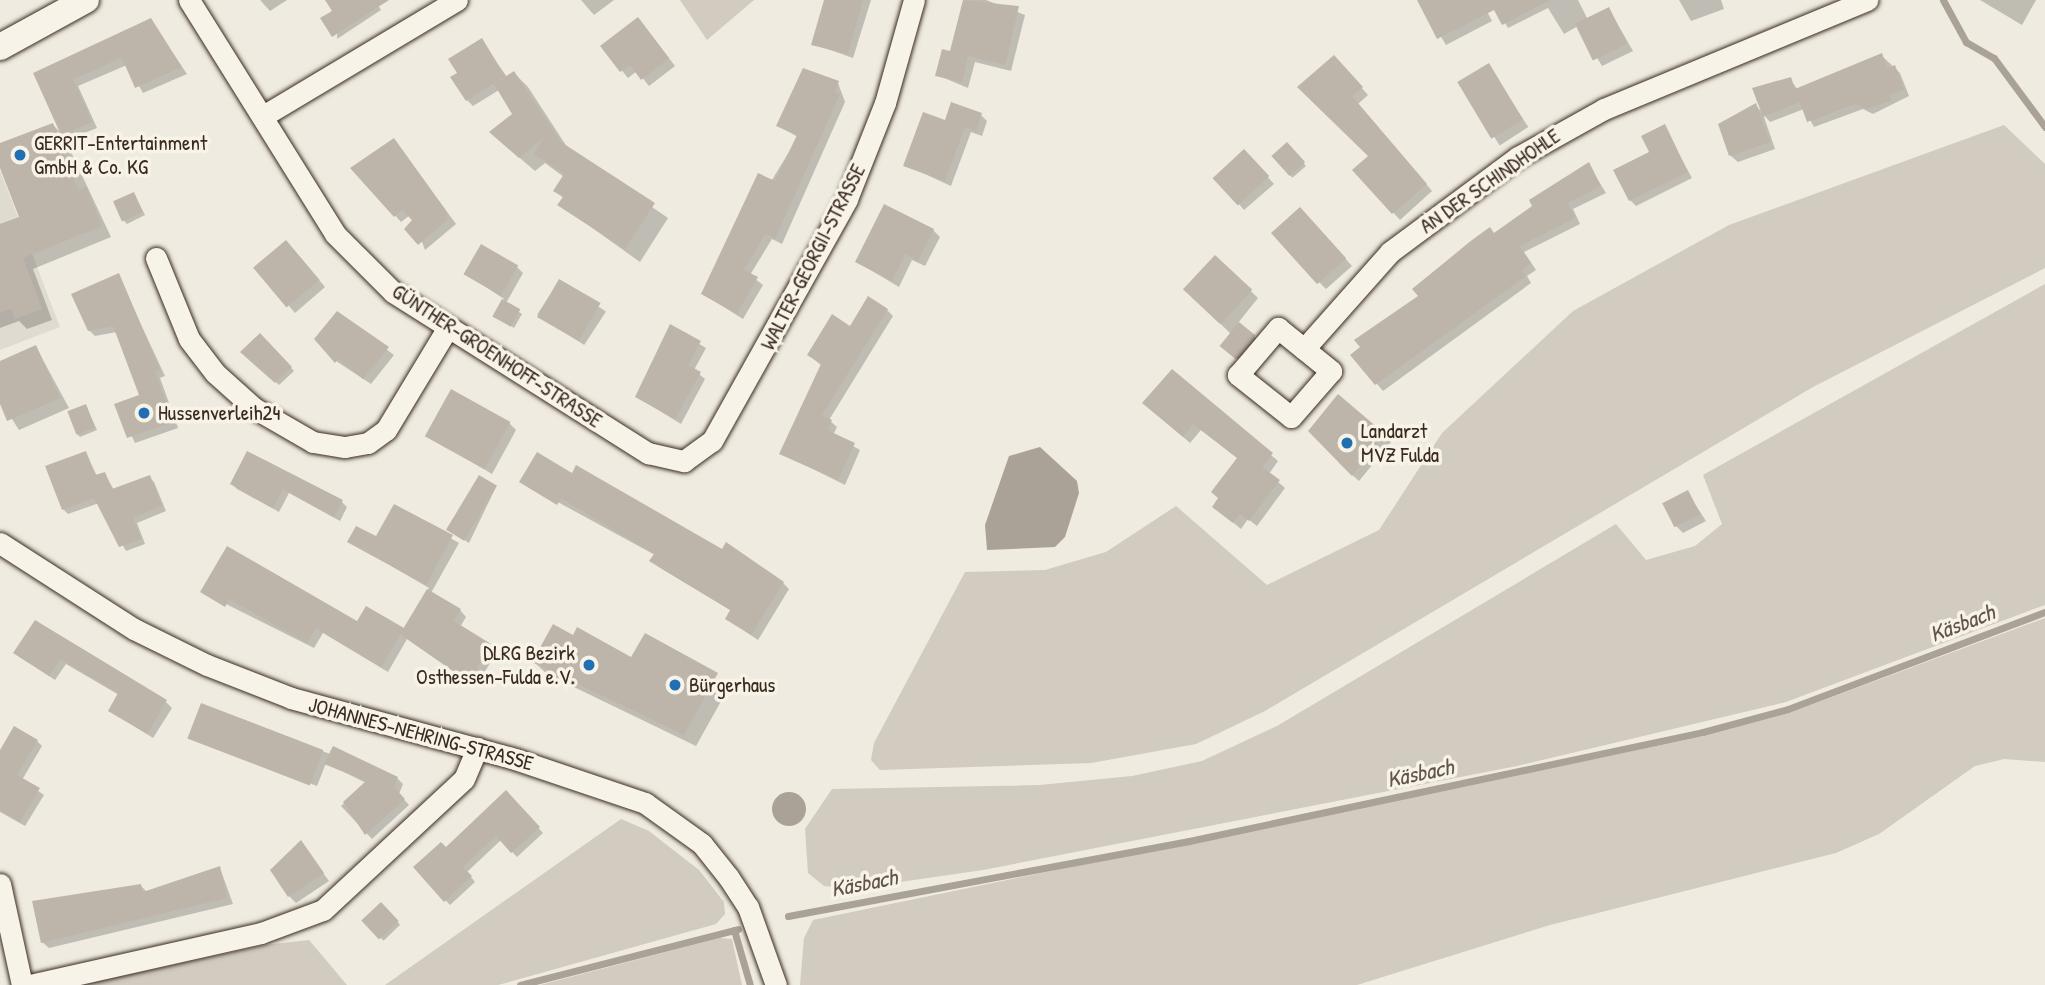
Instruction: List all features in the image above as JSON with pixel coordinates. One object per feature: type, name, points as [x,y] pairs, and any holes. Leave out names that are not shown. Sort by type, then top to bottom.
[{"type":"street","points":[[0,47],[86,0]]},
{"type":"street","name":"GÜNTHER-GROENHOFF-STRASSE","points":[[189,0],[335,234],[393,292],[447,329],[648,453],[672,460],[693,456]]},
{"type":"street","points":[[263,116],[457,0]]},
{"type":"street","name":"WALTER-GEORGII-STRASSE","points":[[693,456],[712,441],[766,352],[847,199],[885,103],[914,0]]},
{"type":"street","name":"AN DER SCHINDHOHLE","points":[[1304,349],[1390,252],[1518,157],[1616,103],[1867,0]]},
{"type":"street","points":[[156,258],[189,339],[215,373],[254,408],[313,442],[345,447],[368,443],[386,430],[447,329]]},
{"type":"street","name":"JOHANNES-NEHRING-STRASSE","points":[[0,543],[134,629],[207,665],[292,698],[609,787],[673,821],[702,844],[748,907],[776,985]]},
{"type":"street","points":[[30,985],[261,933],[323,910],[464,779],[477,748]]},
{"type":"street","points":[[0,884],[22,985]]},
{"type":"shaded area","points":[[680,0],[754,0],[707,40]]},
{"type":"shaded area","points":[[2004,125],[2045,164],[2045,268],[1813,387],[1265,711],[1196,744],[1091,763],[880,770],[871,760],[874,743],[965,572],[1045,570],[1106,552],[1176,506],[1267,585],[1379,530],[1442,433],[1573,311],[1729,225]]},
{"type":"shaded area","points":[[0,170],[60,327],[0,350]]},
{"type":"shaded area","points":[[2045,284],[2045,605],[1786,702],[1517,766],[983,870],[852,889],[824,886],[808,873],[805,829],[832,789],[1040,785],[1132,776],[1202,761],[1277,726],[1616,524],[1646,560],[1695,546],[1722,524],[1703,475]]},
{"type":"shaded area","points":[[1040,447],[1077,481],[1079,493],[1065,537],[1055,547],[987,550],[985,525],[1009,456]]},
{"type":"shaded area","points":[[2045,618],[2045,762],[2004,759],[1975,766],[1879,834],[1836,853],[1550,925],[1357,985],[800,985],[804,938],[813,920],[1705,736],[1789,713]]},
{"type":"shaded area","points":[[789,792],[801,797],[806,809],[801,821],[789,826],[777,821],[772,809],[777,797]]},
{"type":"shaded area","points":[[621,819],[649,831],[699,870],[724,902],[725,914],[716,924],[498,985],[385,985]]},
{"type":"shaded area","points":[[720,938],[732,939],[742,985],[540,985]]},
{"type":"shaded area","points":[[309,940],[347,985],[82,985],[265,945]]},
{"type":"building","points":[[325,0],[389,0],[332,37],[320,18],[332,11]]},
{"type":"building","points":[[824,0],[863,0],[848,54],[811,45]]},
{"type":"building","points":[[963,0],[1019,6],[1005,65],[968,56],[962,82],[935,76],[942,49],[950,51]]},
{"type":"building","points":[[1417,0],[1550,0],[1502,25],[1494,10],[1437,39]]},
{"type":"building","points":[[1609,7],[1627,44],[1593,61],[1575,24]]},
{"type":"building","points":[[638,17],[669,58],[641,80],[630,65],[620,72],[600,46]]},
{"type":"building","points":[[151,18],[182,67],[135,88],[122,58],[73,79],[92,122],[61,135],[33,73]]},
{"type":"building","points":[[482,38],[505,76],[466,101],[450,77],[457,73],[448,59]]},
{"type":"building","points":[[1882,53],[1887,68],[1895,65],[1904,90],[1889,95],[1891,101],[1866,109],[1856,104],[1807,122],[1800,102],[1763,117],[1752,88],[1791,77],[1795,89]]},
{"type":"building","points":[[1334,55],[1363,87],[1352,96],[1427,184],[1392,214],[1352,170],[1368,156],[1297,87]]},
{"type":"building","points":[[1489,63],[1523,120],[1491,139],[1457,82]]},
{"type":"building","points":[[803,68],[839,81],[835,92],[840,94],[775,239],[765,234],[744,270],[758,277],[737,314],[701,294],[758,173],[775,181],[797,135],[776,126]]},
{"type":"building","points":[[514,71],[561,142],[655,203],[625,249],[557,205],[563,197],[553,191],[564,174],[534,154],[544,137],[519,158],[489,132],[512,114],[494,84]]},
{"type":"building","points":[[951,102],[982,113],[976,131],[965,127],[945,181],[903,166],[923,112],[945,120]]},
{"type":"building","points":[[1756,103],[1770,142],[1729,156],[1718,124]]},
{"type":"building","points":[[53,123],[78,190],[86,187],[102,226],[23,258],[42,309],[15,319],[11,309],[0,313],[0,224],[19,217],[0,168],[0,143]]},
{"type":"building","points":[[1665,124],[1688,172],[1629,201],[1613,170],[1649,152],[1641,136]]},
{"type":"building","points":[[394,138],[447,212],[447,220],[418,245],[404,229],[412,220],[402,210],[394,217],[350,168]]},
{"type":"building","points":[[1287,142],[1305,162],[1289,176],[1271,156]]},
{"type":"building","points":[[1244,149],[1269,176],[1238,205],[1213,178]]},
{"type":"building","points":[[1589,162],[1601,186],[1568,203],[1575,218],[1519,246],[1531,263],[1522,270],[1526,276],[1375,385],[1350,355],[1360,347],[1354,340],[1418,296],[1412,289],[1472,240],[1490,227],[1494,233],[1532,206],[1529,200]]},
{"type":"building","points":[[134,192],[143,212],[122,221],[113,201]]},
{"type":"building","points":[[884,204],[934,229],[918,261],[905,254],[892,281],[855,262]]},
{"type":"building","points":[[1300,207],[1346,258],[1317,284],[1271,233]]},
{"type":"building","points":[[286,240],[319,280],[286,307],[253,268]]},
{"type":"building","points":[[481,244],[518,265],[501,296],[464,274]]},
{"type":"building","points":[[1215,255],[1252,290],[1220,324],[1183,289]]},
{"type":"building","points":[[119,273],[160,370],[155,372],[173,422],[127,438],[114,404],[139,395],[113,326],[88,331],[71,294]]},
{"type":"building","points":[[559,279],[601,303],[579,341],[537,317]]},
{"type":"building","points":[[868,296],[888,309],[822,415],[832,420],[827,430],[855,443],[838,480],[779,454],[821,364],[807,355],[832,314],[850,326]]},
{"type":"building","points":[[502,299],[520,309],[511,327],[492,316]]},
{"type":"building","points":[[337,311],[389,347],[363,379],[338,359],[335,363],[314,339]]},
{"type":"building","points":[[1239,322],[1255,335],[1236,359],[1219,346]]},
{"type":"building","points":[[670,324],[701,341],[688,365],[701,372],[675,419],[635,397]]},
{"type":"building","points":[[260,333],[292,367],[275,383],[240,352]]},
{"type":"building","points":[[36,345],[60,398],[7,421],[0,404],[0,361]]},
{"type":"building","points":[[1172,369],[1273,453],[1262,467],[1280,480],[1249,521],[1240,514],[1233,523],[1212,507],[1218,498],[1211,492],[1237,458],[1193,424],[1183,437],[1142,403]]},
{"type":"building","points":[[451,389],[510,422],[484,469],[425,436]]},
{"type":"building","points":[[1338,394],[1385,434],[1352,476],[1308,431]]},
{"type":"building","points":[[86,404],[95,427],[76,435],[67,411]]},
{"type":"building","points":[[86,451],[95,475],[105,472],[112,489],[150,475],[162,506],[133,518],[141,539],[119,547],[94,498],[62,510],[45,466]]},
{"type":"building","points":[[247,451],[343,500],[334,517],[283,489],[273,508],[230,484]]},
{"type":"building","points":[[537,452],[572,473],[576,465],[722,549],[726,542],[784,582],[751,635],[725,619],[730,610],[649,561],[654,554],[561,498],[557,505],[519,482]]},
{"type":"building","points":[[479,475],[497,486],[464,541],[446,530]]},
{"type":"building","points":[[1688,490],[1700,514],[1674,527],[1662,503]]},
{"type":"building","points":[[394,504],[453,535],[426,585],[347,542],[356,526],[376,536]]},
{"type":"building","points":[[227,546],[357,621],[366,606],[404,628],[381,667],[316,628],[307,643],[229,599],[225,607],[200,592]]},
{"type":"building","points":[[427,589],[461,609],[454,621],[491,644],[469,682],[400,634]]},
{"type":"building","points":[[35,620],[167,700],[147,734],[108,711],[118,693],[60,659],[49,676],[13,653]]},
{"type":"building","points":[[553,624],[573,635],[577,627],[631,657],[645,633],[718,673],[684,735],[532,662]]},
{"type":"building","points":[[201,703],[323,750],[310,785],[187,738]]},
{"type":"building","points":[[14,726],[38,740],[17,775],[40,788],[20,822],[0,810],[0,750]]},
{"type":"building","points":[[333,746],[398,777],[394,787],[405,799],[365,835],[343,802],[366,781],[324,764]]},
{"type":"building","points":[[506,790],[540,827],[511,853],[496,836],[463,867],[472,876],[444,902],[413,867],[441,842],[446,847]]},
{"type":"building","points":[[301,840],[324,873],[288,897],[270,870]]},
{"type":"building","points":[[220,866],[227,898],[41,943],[32,901],[141,884],[143,892]]},
{"type":"building","points":[[381,902],[399,921],[379,939],[361,920]]},
{"type":"waterway","points":[[1943,0],[1966,42],[1994,58],[2045,127]]},
{"type":"waterway","name":"Käsbach","points":[[788,916],[1189,841],[1703,732],[1788,709],[2045,612]]},
{"type":"waterway","name":"Käsbach","points":[[520,985],[738,929]]},
{"type":"waterway","points":[[734,930],[750,985]]},
{"type":"place","name":"GERRIT-Entertainment GmbH & Co. KG","points":[[20,155]]},
{"type":"place","name":"Hussenverleih24","points":[[144,413]]},
{"type":"place","name":"Landarzt MVZ Fulda","points":[[1347,443]]},
{"type":"place","name":"DLRG Bezirk Osthessen-Fulda e.V.","points":[[589,665]]},
{"type":"place","name":"Bürgerhaus","points":[[675,685]]}]
